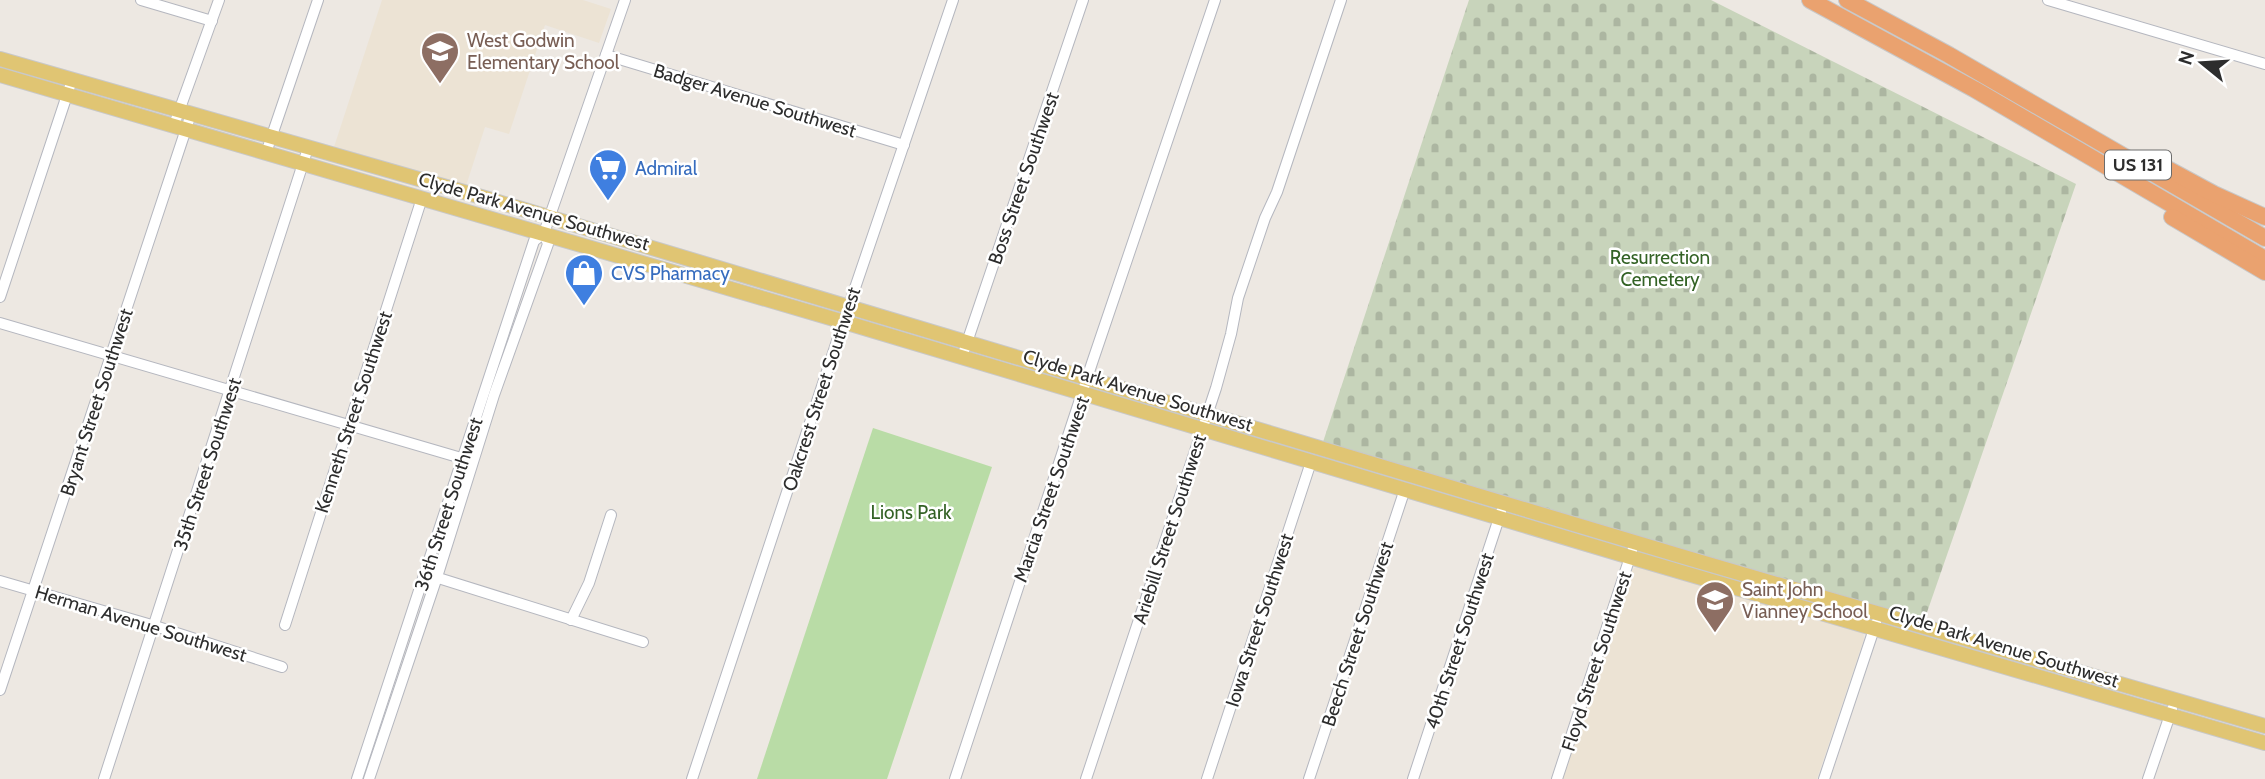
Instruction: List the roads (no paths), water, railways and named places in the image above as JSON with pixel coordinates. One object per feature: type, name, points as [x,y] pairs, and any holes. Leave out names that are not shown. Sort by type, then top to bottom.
[{"type":"highway","name":"US 131","points":[[1810,0],[1919,58],[2265,259]]},
{"type":"highway","name":"US 131","points":[[1847,0],[2012,91],[2265,238]]},
{"type":"highway","points":[[2012,91],[2265,217]]},
{"type":"highway","points":[[2061,140],[2130,191],[2265,272]]},
{"type":"main road","name":"Clyde Park Avenue Southwest","points":[[0,59],[72,80],[266,153],[844,322],[964,350],[1204,422],[1504,503],[1635,542],[2170,716],[2265,743]]},
{"type":"main road","name":"Clyde Park Avenue Southwest","points":[[0,75],[67,95],[271,137],[849,307],[964,350]]},
{"type":"main road","name":"Clyde Park Avenue Southwest","points":[[1204,422],[1311,462],[1630,557],[1877,620],[2265,726]]},
{"type":"street","points":[[141,0],[212,21]]},
{"type":"street","name":"Bryant Street Southwest","points":[[0,690],[112,356],[219,0]]},
{"type":"street","points":[[266,153],[318,0]]},
{"type":"street","name":"36th Street Southwest","points":[[369,779],[437,577],[468,460],[534,241],[544,233],[625,0]]},
{"type":"street","name":"Oakcrest Street Southwest","points":[[692,779],[953,0]]},
{"type":"street","name":"Boss Street Southwest","points":[[964,350],[1083,0]]},
{"type":"street","name":"Marcia Street Southwest","points":[[955,779],[1215,0]]},
{"type":"street","name":"Ariebill Street Southwest","points":[[1086,779],[1204,422],[1231,334],[1238,298],[1265,218],[1277,192],[1341,0]]},
{"type":"street","points":[[2048,0],[2265,64]]},
{"type":"street","name":"Badger Avenue Southwest","points":[[606,55],[904,145]]},
{"type":"street","points":[[0,298],[72,80]]},
{"type":"street","name":"35th Street Southwest","points":[[104,779],[308,148]]},
{"type":"street","name":"Kenneth Street Southwest","points":[[285,625],[422,198]]},
{"type":"street","points":[[0,323],[468,460]]},
{"type":"street","name":"36th Street Southwest","points":[[356,779],[425,575],[468,460]]},
{"type":"street","name":"Iowa Street Southwest","points":[[1207,779],[1311,462]]},
{"type":"street","name":"Beech Street Southwest","points":[[1309,779],[1405,489]]},
{"type":"street","name":"40th Street Southwest","points":[[1413,779],[1504,503]]},
{"type":"street","points":[[571,620],[589,583],[611,515]]},
{"type":"street","name":"Floyd Street Southwest","points":[[1557,779],[1635,542]]},
{"type":"street","points":[[425,575],[643,642]]},
{"type":"street","name":"Herman Avenue Southwest","points":[[0,581],[155,626],[282,667]]},
{"type":"street","points":[[1824,779],[1877,620]]},
{"type":"street","points":[[2148,779],[2175,700]]},
{"type":"place","name":"West Godwin Elementary School","points":[[440,85]]},
{"type":"place","name":"Admiral","points":[[608,202]]},
{"type":"place","name":"CVS Pharmacy","points":[[584,307]]},
{"type":"place","name":"Saint John Vianney School","points":[[1715,634]]},
{"type":"park label","name":"Resurrection Cemetery","points":[[1660,268]]},
{"type":"park label","name":"Lions Park","points":[[911,512]]}]
